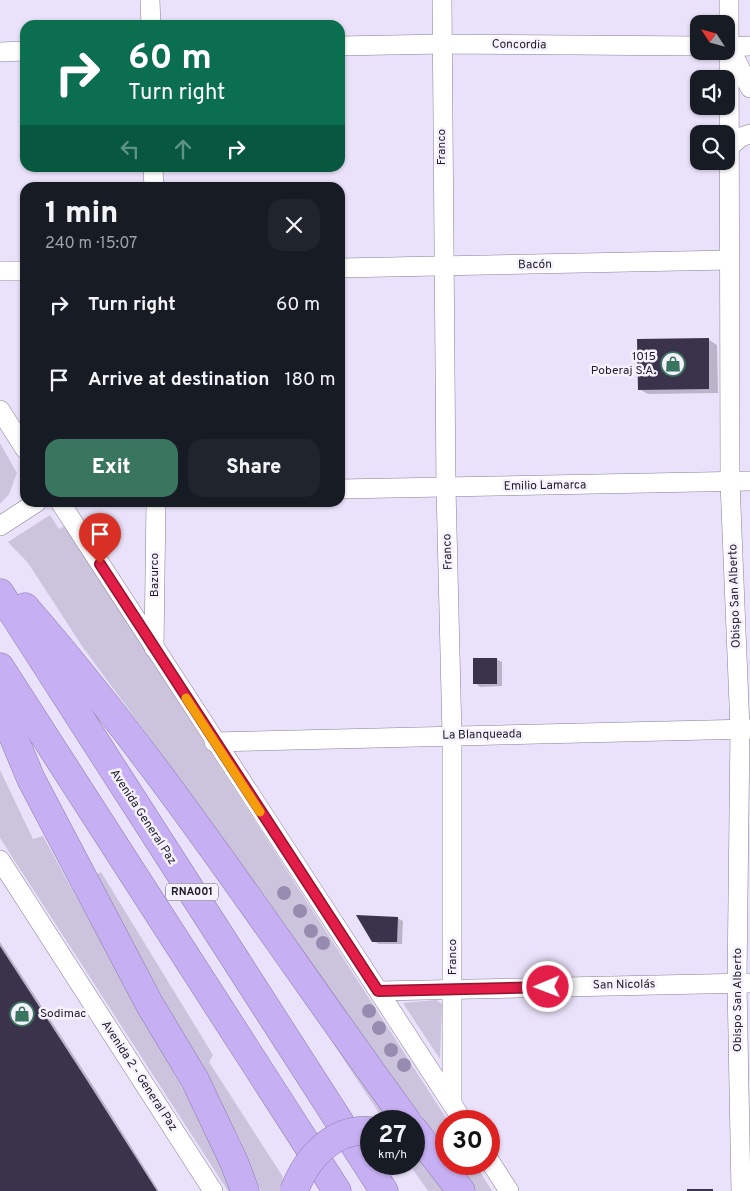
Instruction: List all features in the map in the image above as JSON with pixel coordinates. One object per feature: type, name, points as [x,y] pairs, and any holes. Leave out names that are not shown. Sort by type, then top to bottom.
[{"type":"highway","points":[[0,578],[78,668],[202,834],[400,1110]]},
{"type":"highway","name":"Avenida General Paz","points":[[0,594],[384,1191]]},
{"type":"highway","name":"RNA001","points":[[0,667],[336,1191]]},
{"type":"highway","points":[[0,706],[31,779],[150,1005],[195,1080],[234,1162],[244,1191]]},
{"type":"highway","points":[[327,1103],[360,1140]]},
{"type":"highway","points":[[294,1191],[300,1174],[312,1156],[328,1143],[347,1134],[360,1132]]},
{"type":"highway","points":[[425,1152],[462,1191]]},
{"type":"highway","points":[[390,1175],[404,1191]]},
{"type":"street","points":[[150,0],[150,20]]},
{"type":"street","name":"Franco","points":[[442,0],[446,488],[452,736],[452,1104]]},
{"type":"street","name":"Obispo San Alberto","points":[[729,0],[729,15]]},
{"type":"street","name":"Concordia","points":[[345,46],[442,44],[690,46]]},
{"type":"street","points":[[735,46],[750,46]]},
{"type":"street","points":[[0,52],[20,51]]},
{"type":"street","points":[[735,51],[750,61]]},
{"type":"street","points":[[735,59],[750,88]]},
{"type":"street","name":"Obispo San Alberto","points":[[728,60],[729,125]]},
{"type":"street","points":[[735,142],[741,137],[750,134]]},
{"type":"street","name":"Obispo San Alberto","points":[[729,170],[730,482],[745,728],[744,983],[740,1191]]},
{"type":"street","name":"Bacón","points":[[345,268],[729,260]]},
{"type":"street","points":[[0,271],[20,271]]},
{"type":"street","points":[[0,410],[20,441]]},
{"type":"street","name":"Emilio Lamarca","points":[[345,489],[750,481]]},
{"type":"street","points":[[1,526],[30,507]]},
{"type":"street","points":[[63,507],[214,742],[456,1110]]},
{"type":"street","name":"Bazurco","points":[[154,648],[156,507]]},
{"type":"street","name":"La Blanqueada","points":[[214,742],[745,728]]},
{"type":"street","name":"Avenida 2 - General Paz","points":[[0,860],[213,1191]]},
{"type":"street","name":"San Nicolás","points":[[378,991],[744,983]]},
{"type":"street","points":[[499,1175],[509,1191]]},
{"type":"shaded area","points":[[0,443],[17,473],[9,494],[0,504]]},
{"type":"shaded area","points":[[50,515],[59,529],[65,526],[441,1110],[435,1110],[435,1135],[425,1121],[425,1110],[417,1110],[207,823],[210,820],[82,646],[28,563],[8,542]]},
{"type":"shaded area","points":[[0,770],[33,839],[43,836],[191,1103],[209,1137],[232,1191],[228,1191],[0,838]]},
{"type":"shaded area","points":[[173,812],[387,1110],[377,1110],[325,1031]]},
{"type":"shaded area","points":[[101,872],[213,1055],[209,1062],[283,1177],[281,1191],[261,1191],[240,1140],[96,875]]},
{"type":"shaded area","points":[[436,1000],[442,1004],[440,1059],[403,1003]]},
{"type":"shaded area","points":[[425,1164],[448,1191],[428,1191],[417,1175],[425,1175]]},
{"type":"shaded area","points":[[464,1175],[482,1175],[492,1191],[476,1191]]},
{"type":"building","name":"1015 Poberaj S.A.","points":[[709,338],[709,389],[638,390],[637,339]]},
{"type":"building","points":[[473,658],[497,658],[497,684],[473,684]]},
{"type":"building","points":[[356,915],[398,917],[397,942],[372,942]]},
{"type":"building","name":"Sodimac","points":[[0,946],[88,1082],[157,1191],[0,1191]]},
{"type":"building","points":[[687,1189],[713,1189],[713,1191],[687,1191]]},
{"type":"slow traffic","points":[[186,698],[260,812]]},
{"type":"place","name":"1015 Poberaj S.A.","points":[[673,364]]},
{"type":"place","name":"Sodimac","points":[[22,1014]]},
{"type":"route","points":[[100,564],[214,742],[378,991],[548,987]]}]
